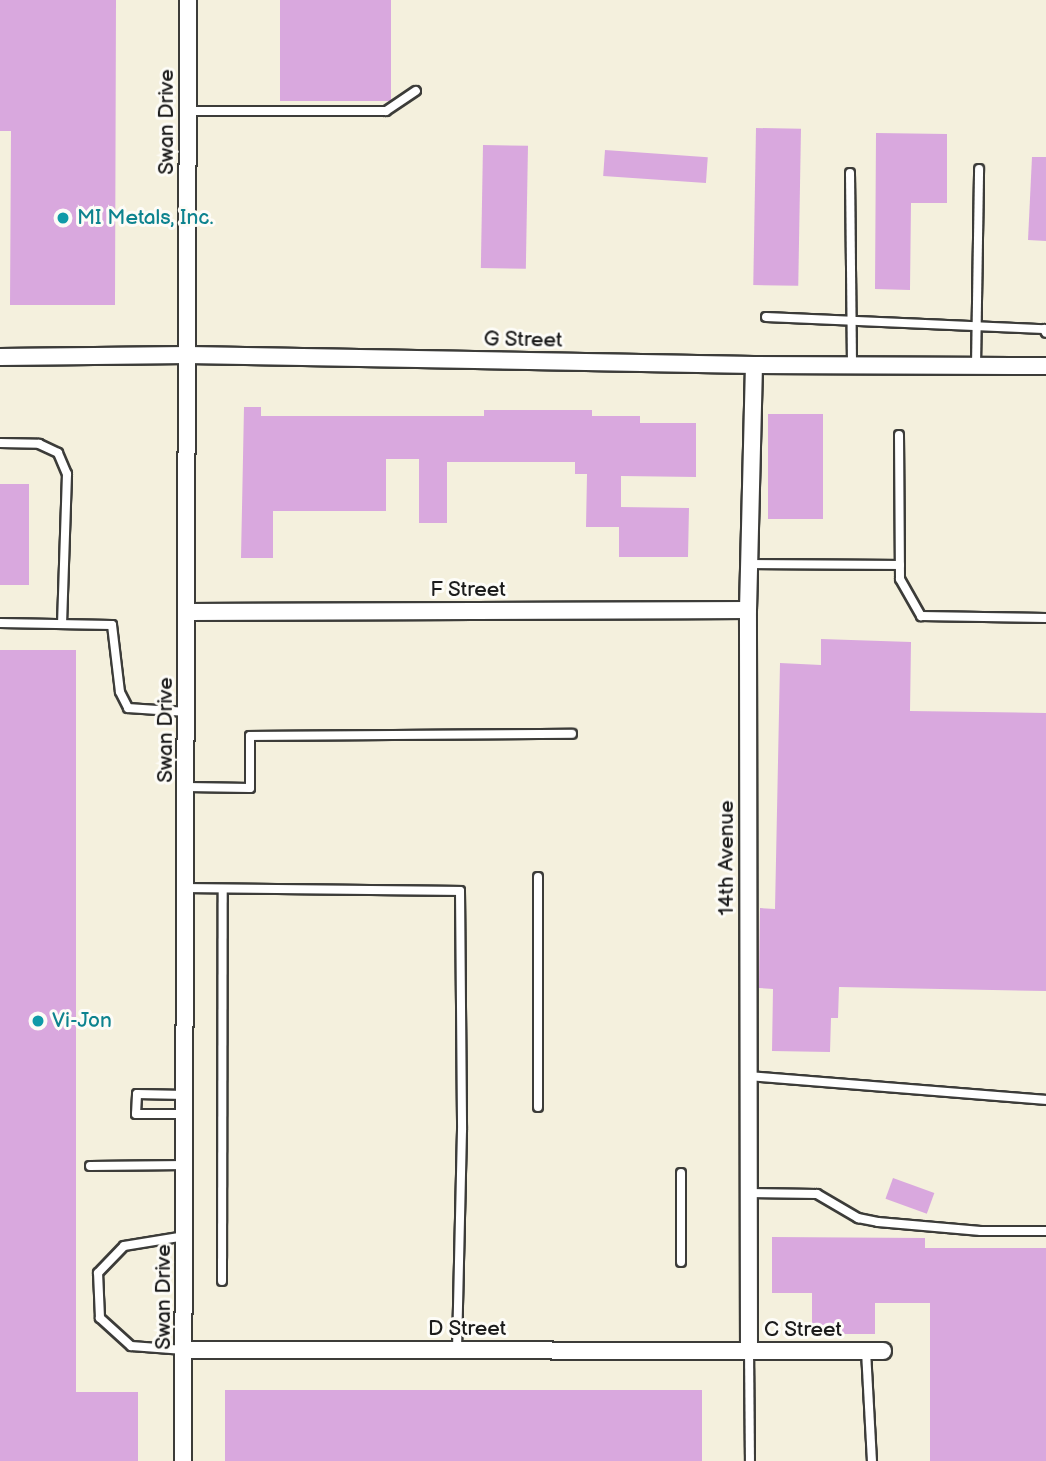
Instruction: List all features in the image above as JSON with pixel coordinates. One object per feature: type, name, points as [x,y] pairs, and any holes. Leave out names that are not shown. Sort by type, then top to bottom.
[{"type":"street","name":"Swan Drive","points":[[183,1461],[188,0]]},
{"type":"street","name":"G Street","points":[[0,357],[188,355],[754,365],[1046,366]]},
{"type":"street","name":"14th Avenue","points":[[749,1350],[748,610],[754,365]]},
{"type":"street","name":"F Street","points":[[187,612],[748,610]]},
{"type":"street","name":"D Street","points":[[185,1350],[749,1350]]},
{"type":"street","name":"C Street","points":[[749,1350],[883,1351]]},
{"type":"lane","points":[[188,111],[386,111],[416,92]]},
{"type":"lane","points":[[976,366],[979,169]]},
{"type":"lane","points":[[850,173],[852,365]]},
{"type":"lane","points":[[766,317],[1044,329],[1046,333]]},
{"type":"lane","points":[[899,435],[900,579],[921,616],[1046,618]]},
{"type":"lane","points":[[0,443],[39,444],[58,453],[67,474],[62,624]]},
{"type":"lane","points":[[749,564],[900,565]]},
{"type":"lane","points":[[0,623],[112,625],[120,692],[128,708],[187,712]]},
{"type":"lane","points":[[187,787],[250,788],[250,736],[572,734]]},
{"type":"lane","points":[[538,877],[538,1107]]},
{"type":"lane","points":[[187,888],[460,891],[462,1130],[457,1350]]},
{"type":"lane","points":[[222,1281],[223,889]]},
{"type":"lane","points":[[748,1076],[1046,1100]]},
{"type":"lane","points":[[186,1095],[136,1094],[136,1114],[186,1114]]},
{"type":"lane","points":[[90,1166],[186,1165]]},
{"type":"lane","points":[[681,1173],[681,1262]]},
{"type":"lane","points":[[749,1193],[817,1194],[858,1218],[878,1222],[981,1231],[1046,1231]]},
{"type":"lane","points":[[185,1236],[124,1246],[98,1273],[100,1318],[131,1346],[185,1350]]},
{"type":"lane","name":"C Street","points":[[749,1350],[750,1461]]},
{"type":"lane","points":[[866,1351],[872,1461]]},
{"type":"building","name":"MI Metals, Inc.","points":[[0,0],[116,0],[115,305],[10,305],[11,131],[0,131]]},
{"type":"building","points":[[280,0],[391,0],[391,101],[280,101]]},
{"type":"building","points":[[756,128],[801,129],[798,286],[753,285]]},
{"type":"building","points":[[876,133],[947,134],[947,203],[911,203],[910,290],[875,289]]},
{"type":"building","points":[[483,145],[528,146],[526,269],[481,268]]},
{"type":"building","points":[[605,150],[708,157],[706,183],[603,176]]},
{"type":"building","points":[[1032,157],[1046,157],[1046,241],[1028,240]]},
{"type":"building","points":[[244,407],[261,407],[261,416],[484,416],[484,410],[592,410],[592,416],[640,416],[640,423],[696,423],[696,477],[621,476],[621,507],[689,508],[688,557],[619,557],[619,527],[586,527],[587,474],[575,474],[575,462],[447,462],[447,523],[419,523],[419,459],[386,459],[386,511],[273,511],[273,558],[241,558]]},
{"type":"building","points":[[768,414],[823,414],[823,519],[768,519]]},
{"type":"building","points":[[0,484],[29,484],[29,585],[0,585]]},
{"type":"building","points":[[821,639],[911,642],[910,711],[1046,713],[1046,991],[839,987],[838,1018],[831,1018],[830,1052],[772,1051],[773,989],[759,988],[760,908],[775,909],[780,663],[821,665]]},
{"type":"building","name":"Vi-Jon","points":[[0,650],[76,650],[76,1392],[138,1392],[138,1461],[0,1461]]},
{"type":"building","points":[[893,1178],[934,1193],[927,1214],[885,1199]]},
{"type":"building","points":[[772,1237],[925,1238],[925,1248],[1046,1248],[1046,1461],[930,1461],[930,1303],[875,1303],[875,1334],[812,1334],[812,1293],[772,1293]]},
{"type":"building","points":[[225,1390],[702,1390],[702,1461],[225,1461]]},
{"type":"place","name":"MI Metals, Inc.","points":[[63,218]]},
{"type":"place","name":"Vi-Jon","points":[[38,1021]]}]
